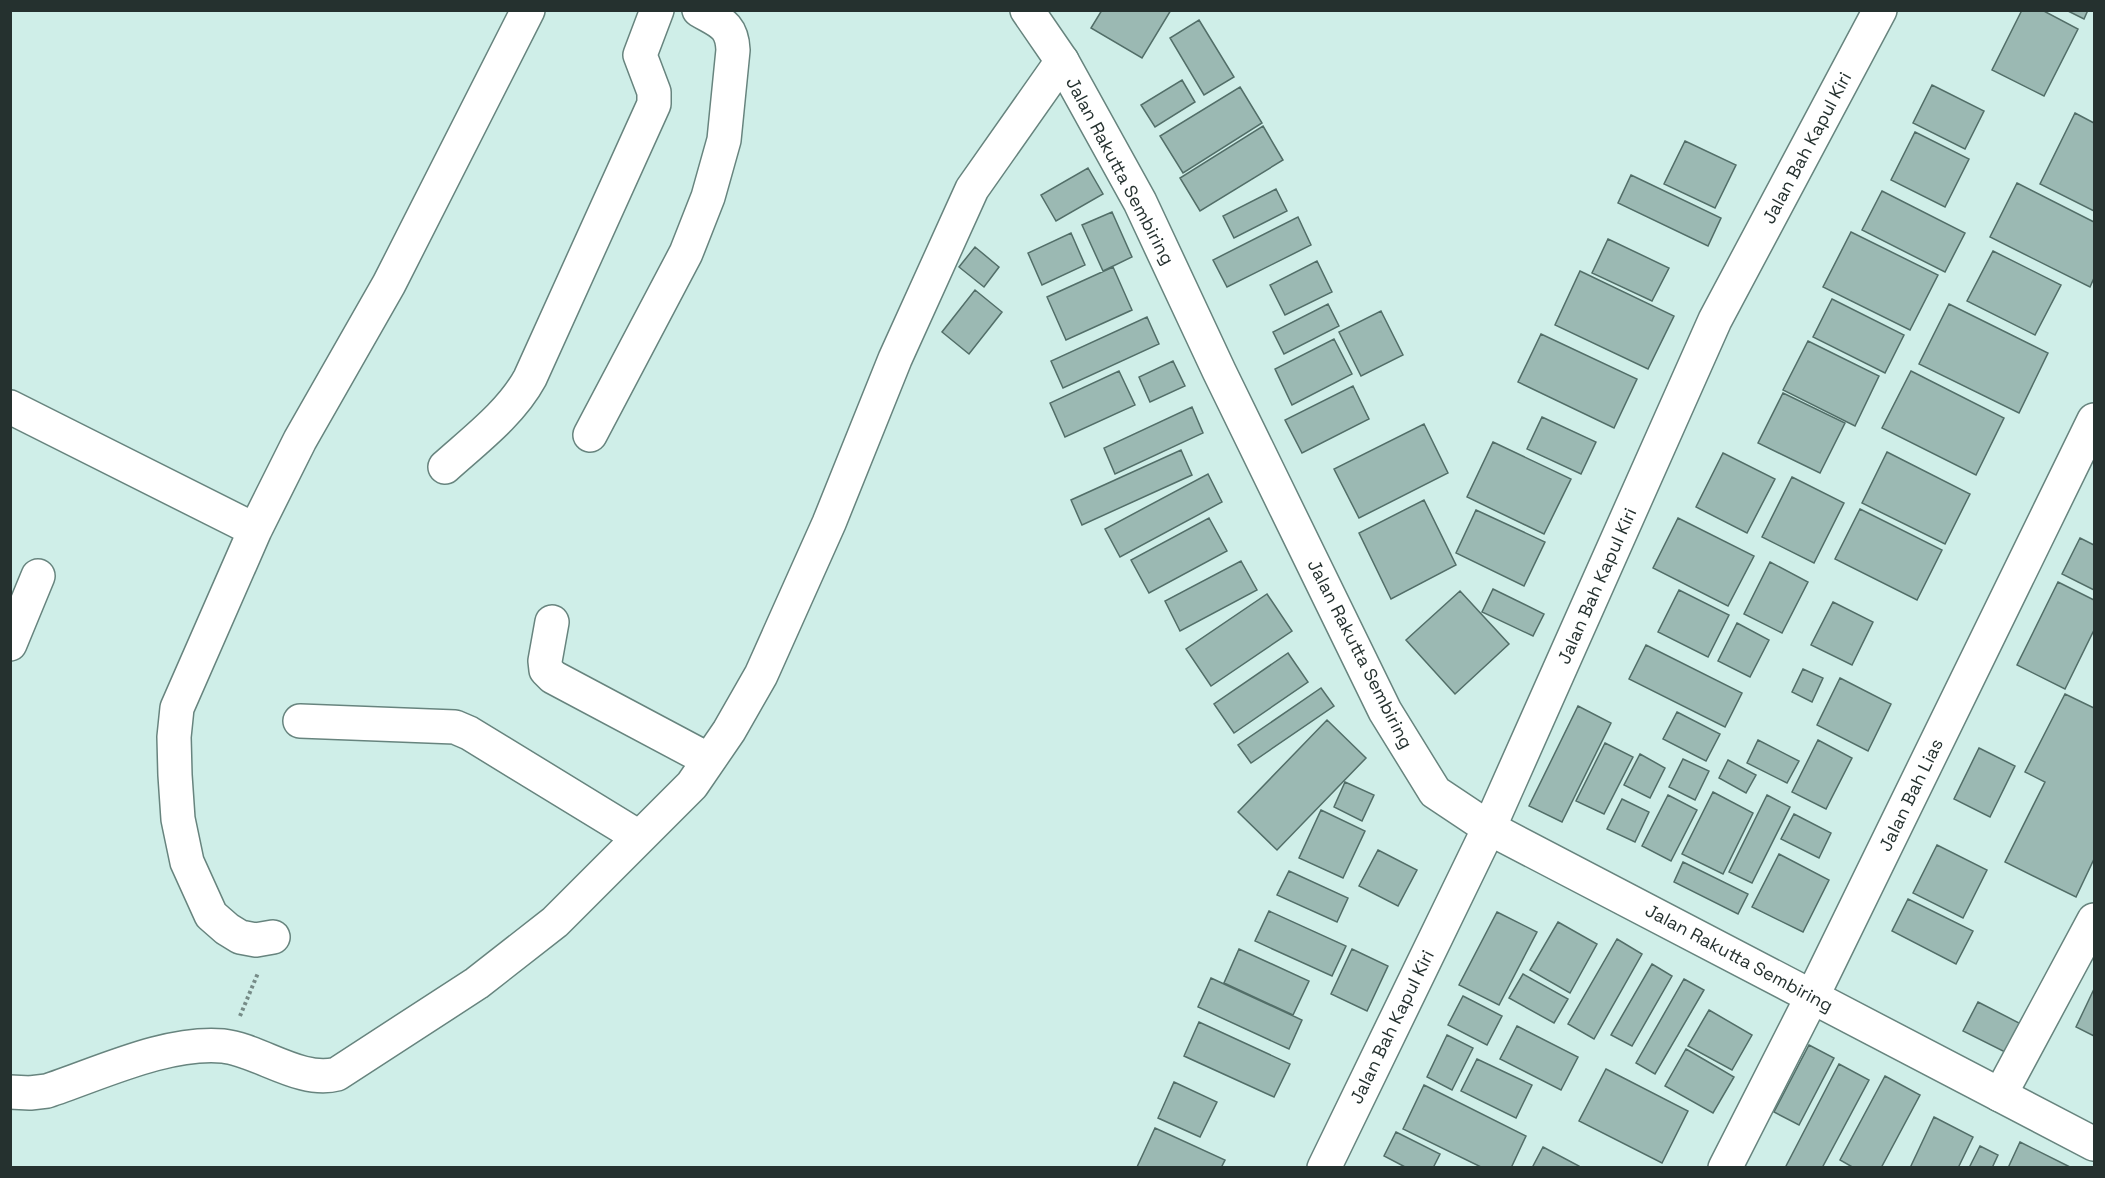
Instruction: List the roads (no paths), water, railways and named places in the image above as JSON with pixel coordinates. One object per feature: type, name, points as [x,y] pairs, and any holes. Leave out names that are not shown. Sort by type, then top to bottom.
[{"type":"street","points":[[446,467],[511,405],[522,393],[530,378],[654,104],[654,92],[640,55],[657,10]]},
{"type":"street","points":[[590,435],[686,253],[708,197],[724,141],[733,50],[732,38],[728,28],[699,10]]},
{"type":"street","name":"Jalan Rakutta Sembiring","points":[[1027,10],[1062,61],[1140,202],[1224,382],[1385,711],[1435,792],[1489,828],[2094,1144]]},
{"type":"street","name":"Jalan Bah Kapul Kiri","points":[[1324,1167],[1489,828],[1715,320],[1880,10]]},
{"type":"street","points":[[273,937],[256,940],[240,937],[227,929],[211,915],[187,862],[178,819],[175,775],[174,737],[177,708],[255,530],[300,440],[389,284],[528,11]]},
{"type":"street","points":[[10,1092],[47,1091],[179,1047],[202,1045],[227,1046],[318,1077],[337,1074],[477,983],[555,922],[692,785],[729,731],[761,675],[829,523],[895,359],[972,189],[1062,61]]},
{"type":"street","points":[[10,408],[255,530]]},
{"type":"street","name":"Jalan Bah Lias","points":[[1725,1167],[1812,997],[2094,420]]},
{"type":"street","points":[[10,644],[38,576]]},
{"type":"street","points":[[552,622],[545,661],[546,670],[553,677],[709,760]]},
{"type":"street","points":[[300,721],[455,727],[469,733],[639,837]]},
{"type":"street","points":[[2000,1095],[2094,920]]}]
